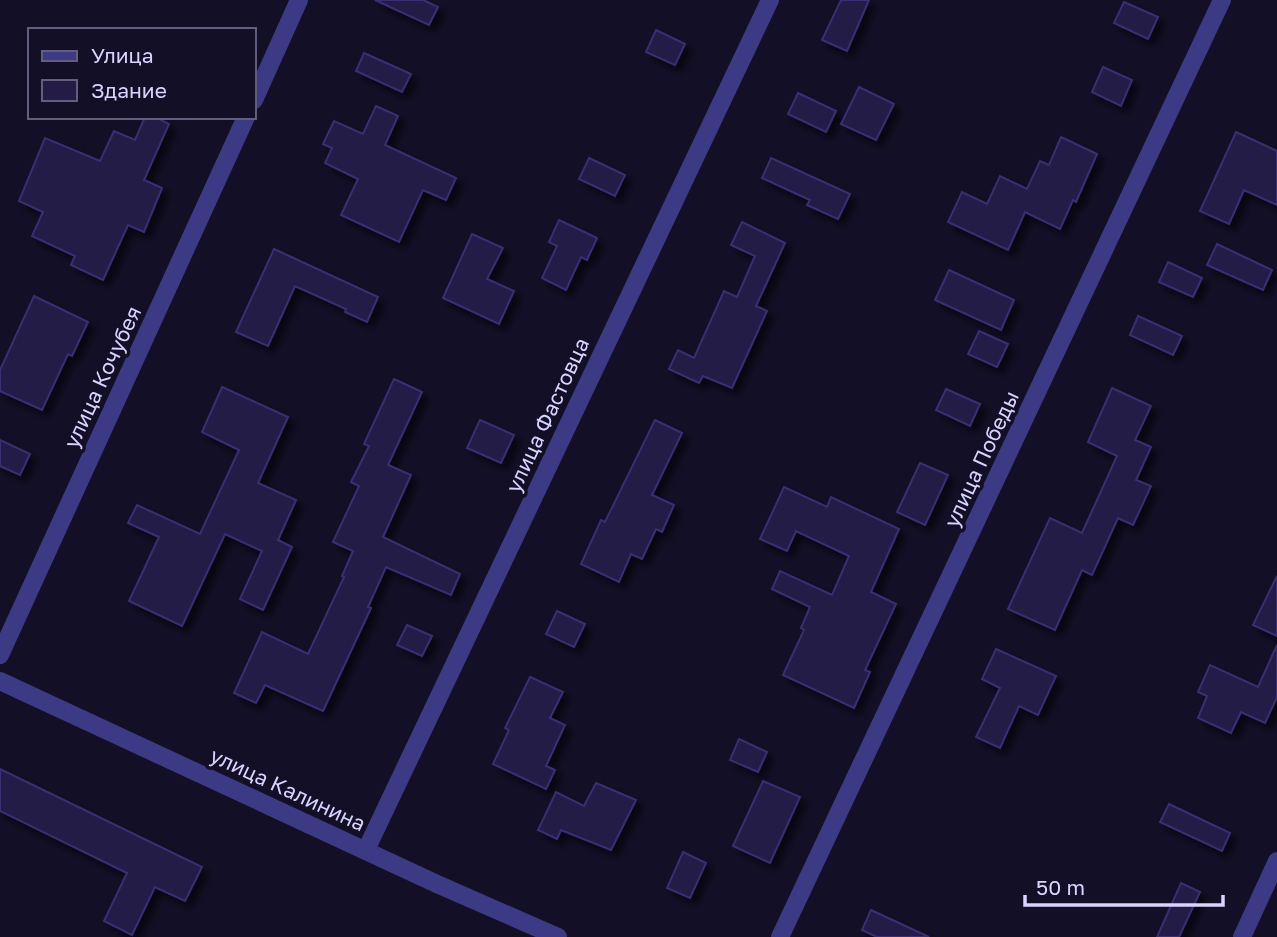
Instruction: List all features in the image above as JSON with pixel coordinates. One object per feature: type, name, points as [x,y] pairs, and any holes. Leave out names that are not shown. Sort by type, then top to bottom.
[{"type":"street","points":[[256,96],[299,0]]},
{"type":"street","name":"улица Фастовца","points":[[366,850],[770,0]]},
{"type":"street","name":"улица Победы","points":[[780,937],[1222,0]]},
{"type":"street","name":"улица Кочубея","points":[[0,655],[245,119]]},
{"type":"street","name":"улица Калинина","points":[[0,681],[558,937]]},
{"type":"street","points":[[1242,937],[1277,861]]},
{"type":"building","points":[[375,0],[423,0],[438,7],[429,25]]},
{"type":"building","points":[[841,0],[869,0],[847,51],[822,40]]},
{"type":"building","points":[[1124,2],[1158,17],[1148,39],[1114,23]]},
{"type":"building","points":[[656,30],[685,44],[675,65],[646,52]]},
{"type":"building","points":[[364,53],[411,74],[402,92],[356,71]]},
{"type":"building","points":[[1103,67],[1132,80],[1121,106],[1092,92]]},
{"type":"building","points":[[859,87],[894,104],[876,140],[841,124]]},
{"type":"building","points":[[798,93],[836,111],[826,132],[788,114]]},
{"type":"building","points":[[376,106],[398,116],[385,145],[456,178],[446,200],[423,190],[399,242],[341,215],[358,179],[325,163],[332,148],[323,144],[334,121],[363,134]]},
{"type":"building","points":[[144,119],[159,119],[169,124],[144,180],[162,188],[144,232],[128,225],[103,280],[71,265],[75,256],[32,236],[43,212],[19,201],[45,138],[100,161],[114,131],[135,140]]},
{"type":"building","points":[[1236,132],[1277,151],[1277,205],[1244,190],[1229,224],[1200,211]]},
{"type":"building","points":[[1061,137],[1097,154],[1076,202],[1073,200],[1060,229],[1025,212],[1008,250],[948,222],[962,192],[987,204],[1000,176],[1027,189],[1040,161],[1049,165]]},
{"type":"building","points":[[589,158],[625,175],[615,196],[579,179]]},
{"type":"building","points":[[771,158],[850,194],[838,219],[807,205],[810,200],[762,178]]},
{"type":"building","points":[[559,220],[597,238],[587,260],[581,257],[566,290],[542,278],[557,246],[549,242]]},
{"type":"building","points":[[742,222],[785,243],[756,306],[767,311],[732,388],[703,376],[699,383],[669,369],[678,350],[694,358],[724,291],[737,297],[755,256],[731,245]]},
{"type":"building","points":[[472,234],[503,248],[487,279],[514,291],[499,324],[443,298]]},
{"type":"building","points":[[1217,244],[1272,270],[1263,290],[1207,265]]},
{"type":"building","points":[[274,249],[378,297],[367,322],[345,312],[346,309],[295,286],[268,346],[236,332]]},
{"type":"building","points":[[1168,262],[1202,278],[1193,297],[1159,282]]},
{"type":"building","points":[[949,270],[1014,300],[1001,330],[935,300]]},
{"type":"building","points":[[34,296],[88,322],[72,356],[68,354],[42,410],[0,391],[0,370]]},
{"type":"building","points":[[1138,316],[1182,336],[1173,355],[1130,335]]},
{"type":"building","points":[[979,331],[1008,344],[997,367],[968,354]]},
{"type":"building","points":[[394,379],[422,392],[388,465],[411,475],[383,537],[460,574],[451,595],[386,567],[368,607],[371,608],[323,711],[265,685],[256,703],[234,693],[262,632],[308,654],[344,577],[342,576],[353,551],[333,542],[359,486],[351,482],[369,446],[364,444]]},
{"type":"building","points":[[222,387],[288,417],[258,483],[296,500],[278,540],[292,547],[263,610],[240,599],[262,551],[225,534],[182,626],[129,601],[159,537],[128,523],[137,505],[200,534],[239,450],[202,432]]},
{"type":"building","points":[[1112,388],[1151,406],[1135,440],[1151,447],[1136,480],[1151,486],[1133,525],[1118,518],[1092,575],[1082,570],[1055,630],[1008,609],[1050,518],[1082,533],[1117,456],[1088,442]]},
{"type":"building","points":[[946,389],[980,404],[970,426],[936,410]]},
{"type":"building","points":[[480,420],[514,435],[501,463],[467,448]]},
{"type":"building","points":[[655,420],[682,433],[652,495],[674,505],[662,532],[656,529],[642,559],[631,554],[619,582],[581,564],[601,520],[605,522]]},
{"type":"building","points":[[0,440],[30,454],[20,475],[0,466]]},
{"type":"building","points":[[920,463],[948,475],[925,525],[897,512]]},
{"type":"building","points":[[784,487],[827,507],[831,497],[899,529],[871,592],[896,604],[865,670],[870,672],[854,708],[783,675],[804,630],[801,628],[810,607],[772,589],[780,571],[832,595],[849,556],[796,531],[787,551],[760,539]]},
{"type":"building","points":[[1277,576],[1277,636],[1253,625]]},
{"type":"building","points":[[557,611],[585,624],[574,647],[546,634]]},
{"type":"building","points":[[407,625],[432,636],[422,656],[397,645]]},
{"type":"building","points":[[1277,645],[1277,697],[1265,723],[1241,712],[1231,733],[1198,718],[1207,696],[1198,692],[1210,665],[1258,687]]},
{"type":"building","points":[[996,649],[1056,676],[1038,715],[1019,706],[1000,748],[976,737],[1000,688],[982,679]]},
{"type":"building","points":[[530,677],[563,692],[550,718],[565,725],[546,766],[555,770],[546,789],[493,764],[509,730],[505,728]]},
{"type":"building","points":[[739,739],[767,752],[758,772],[730,760]]},
{"type":"building","points":[[0,769],[202,867],[185,901],[155,887],[132,935],[104,921],[127,873],[0,811]]},
{"type":"building","points":[[763,781],[800,797],[770,863],[733,846]]},
{"type":"building","points":[[596,783],[636,800],[611,850],[561,830],[557,839],[538,830],[556,792],[584,806]]},
{"type":"building","points":[[1169,804],[1230,833],[1222,851],[1160,822]]},
{"type":"building","points":[[683,852],[706,863],[690,898],[667,888]]},
{"type":"building","points":[[1181,883],[1200,892],[1179,937],[1157,937]]},
{"type":"building","points":[[871,910],[929,937],[877,937],[862,930]]}]
